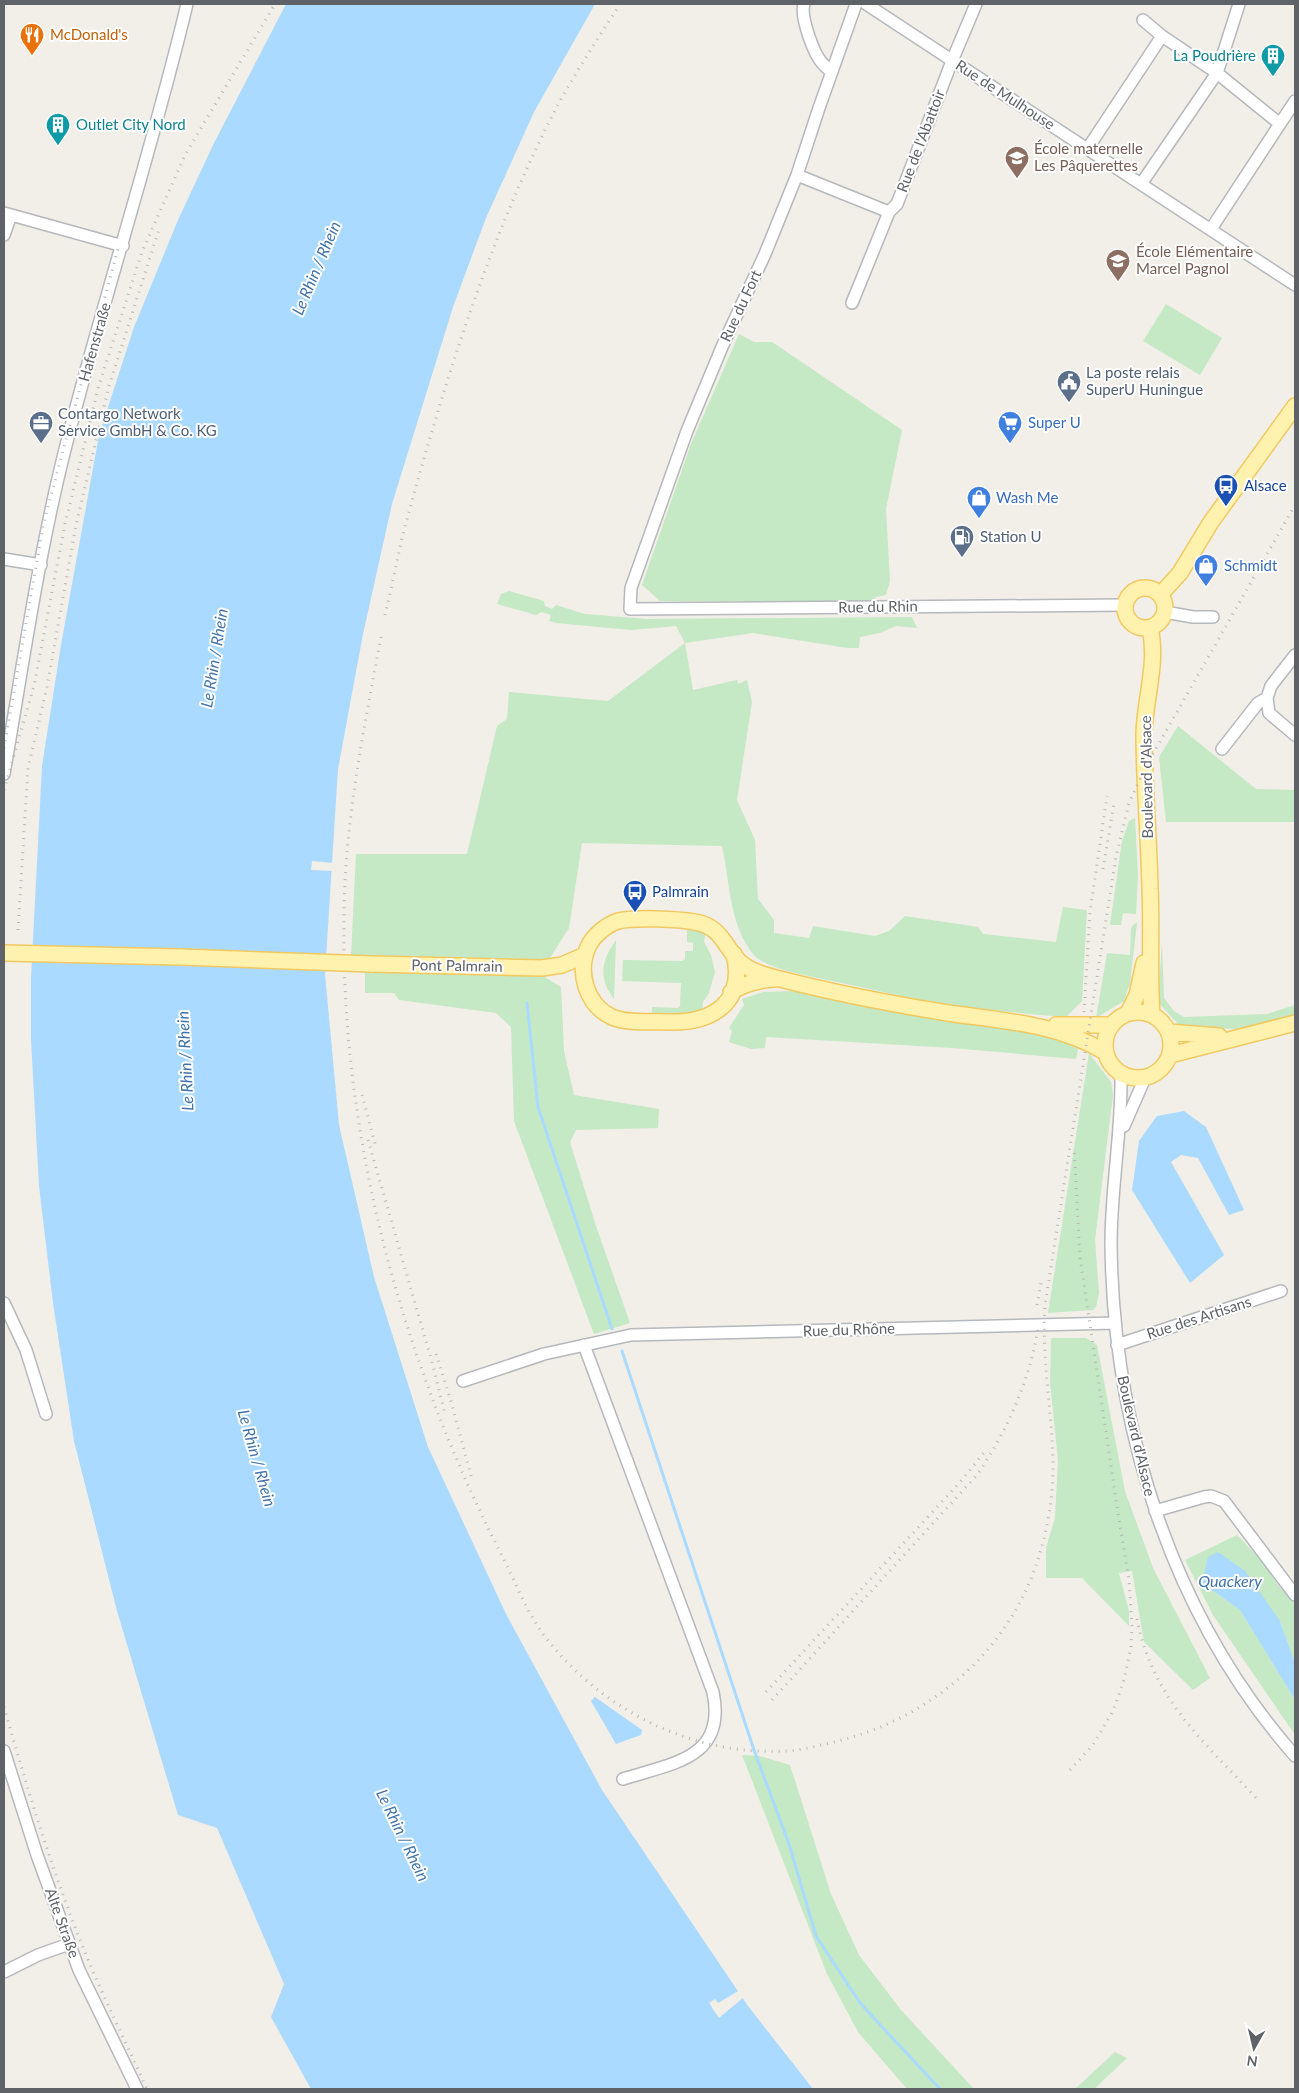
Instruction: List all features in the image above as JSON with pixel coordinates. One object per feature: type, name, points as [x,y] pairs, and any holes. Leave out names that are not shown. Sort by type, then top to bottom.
[{"type":"main road","points":[[1160,594],[1180,574],[1210,522],[1295,406]]},
{"type":"main road","points":[[1150,589],[1160,594],[1165,606],[1165,612],[1160,622],[1150,628],[1137,626],[1132,623],[1128,618],[1126,605],[1130,595],[1138,590],[1150,589]]},
{"type":"main road","name":"Boulevard d'Alsace","points":[[1150,628],[1153,643],[1153,659],[1144,732],[1152,1015]]},
{"type":"main road","points":[[734,954],[736,975],[731,992],[720,1010],[701,1019],[686,1022],[621,1019],[607,1013],[589,995],[584,984],[585,955],[590,943],[609,925],[628,920],[698,922],[717,932],[734,954],[740,962],[751,969],[779,979],[915,1007],[1035,1024],[1111,1025]]},
{"type":"main road","name":"Boulevard d'Alsace","points":[[1128,1013],[1137,994],[1149,927]]},
{"type":"main road","name":"Pont Palmrain","points":[[4,953],[542,968],[562,966],[585,955]]},
{"type":"main road","name":"Pont Palmrain","points":[[542,968],[565,973],[584,984]]},
{"type":"main road","points":[[731,992],[750,982],[779,979]]},
{"type":"main road","points":[[1140,1012],[1152,1015],[1162,1022],[1168,1032],[1171,1043],[1170,1055],[1161,1070],[1145,1078],[1133,1078],[1121,1074],[1111,1065],[1105,1052],[1105,1038],[1111,1025],[1128,1013],[1140,1012]]},
{"type":"main road","points":[[1170,1055],[1295,1022]]},
{"type":"main road","points":[[1035,1024],[1082,1039],[1105,1052]]},
{"type":"main road","points":[[1168,1032],[1237,1037]]},
{"type":"street","name":"Hafenstraße","points":[[4,774],[41,565],[70,430],[123,246],[187,4]]},
{"type":"street","points":[[804,4],[802,10],[804,23],[822,63],[832,72]]},
{"type":"street","name":"Rue du Fort","points":[[630,609],[631,588],[687,431],[765,254],[797,175],[818,108],[856,4]]},
{"type":"street","name":"Rue de Mulhouse","points":[[866,4],[1295,285]]},
{"type":"street","name":"Rue de l'Abattoir","points":[[852,303],[889,212],[897,204],[976,4]]},
{"type":"street","points":[[1141,184],[1216,73],[1239,4]]},
{"type":"street","points":[[1143,20],[1162,36],[1216,73],[1280,124]]},
{"type":"street","points":[[1088,148],[1162,36]]},
{"type":"street","points":[[1211,229],[1295,101]]},
{"type":"street","points":[[797,175],[889,212]]},
{"type":"street","points":[[4,235],[7,214],[123,246]]},
{"type":"street","points":[[4,558],[41,565]]},
{"type":"street","name":"Rue du Rhin","points":[[630,609],[1126,605]]},
{"type":"street","points":[[1165,612],[1193,617],[1214,617]]},
{"type":"street","points":[[1295,655],[1271,686],[1267,698],[1270,713],[1295,735]]},
{"type":"street","points":[[1222,749],[1258,703],[1267,698]]},
{"type":"street","name":"Boulevard d'Alsace","points":[[1121,1074],[1120,1138],[1111,1242],[1114,1323],[1121,1379],[1141,1468],[1173,1557],[1216,1644],[1240,1683],[1280,1739],[1295,1756]]},
{"type":"street","name":"Boulevard d'Alsace","points":[[1120,1138],[1130,1109],[1145,1078]]},
{"type":"street","name":"Rue des Artisans","points":[[1117,1345],[1281,1292]]},
{"type":"street","points":[[4,1303],[26,1350],[46,1414]]},
{"type":"street","name":"Rue du Rhône","points":[[463,1381],[544,1354],[631,1335],[1114,1323]]},
{"type":"street","points":[[584,1345],[713,1692],[716,1705],[712,1731],[700,1750],[686,1758],[622,1779]]},
{"type":"street","points":[[1155,1511],[1204,1497],[1211,1496],[1224,1501],[1295,1595]]},
{"type":"street","name":"Alte Straße","points":[[4,1751],[37,1855],[79,1970],[137,2089]]},
{"type":"street","points":[[4,1972],[38,1955],[69,1944]]},
{"type":"green space","points":[[1166,304],[1222,338],[1200,375],[1143,341]]},
{"type":"green space","points":[[739,334],[754,342],[772,342],[902,430],[886,509],[890,581],[886,595],[875,597],[876,601],[660,601],[642,585],[691,444]]},
{"type":"green space","points":[[509,591],[544,601],[545,606],[552,609],[556,605],[585,614],[647,619],[912,617],[917,628],[896,626],[880,633],[860,637],[859,648],[847,648],[753,633],[685,643],[676,626],[631,630],[556,623],[549,621],[551,615],[542,612],[536,615],[497,604],[501,594]]},
{"type":"green space","points":[[685,643],[693,690],[737,680],[738,684],[747,680],[752,702],[737,800],[755,840],[758,899],[774,920],[774,933],[809,938],[813,926],[875,936],[889,931],[905,916],[978,927],[983,934],[1056,942],[1063,907],[1087,910],[1082,1001],[1066,1017],[991,1010],[901,996],[798,974],[767,964],[753,954],[739,930],[722,846],[582,843],[569,928],[548,961],[351,955],[356,854],[467,854],[497,726],[507,719],[509,692],[608,701]]},
{"type":"green space","points":[[1178,726],[1256,789],[1295,790],[1295,822],[1166,822],[1159,757]]},
{"type":"green space","points":[[1135,818],[1138,875],[1136,914],[1123,913],[1121,925],[1110,925],[1122,841],[1129,821]]},
{"type":"green space","points":[[1137,923],[1130,983],[1124,1001],[1096,1018],[1107,953],[1130,955],[1131,928]]},
{"type":"green space","points":[[687,926],[706,930],[704,942],[711,955],[715,972],[709,993],[703,1002],[702,1016],[652,1018],[652,1007],[678,1008],[680,1006],[681,983],[622,981],[623,960],[682,961],[685,959],[685,951],[693,951],[693,943],[687,942]]},
{"type":"green space","points":[[616,940],[614,999],[605,984],[603,969],[607,955]]},
{"type":"green space","points":[[1162,942],[1164,998],[1174,1011],[1184,1017],[1267,1014],[1295,1005],[1295,1016],[1270,1024],[1242,1029],[1192,1028],[1190,1025],[1178,1024],[1158,1002]]},
{"type":"green space","points":[[365,970],[543,976],[561,987],[564,1051],[574,1095],[659,1109],[658,1128],[576,1130],[570,1142],[596,1226],[630,1323],[594,1334],[514,1121],[511,1027],[496,1013],[399,1000],[394,993],[365,993]]},
{"type":"green space","points":[[793,991],[1034,1032],[1056,1038],[1078,1049],[1076,1059],[952,1048],[766,1037],[765,1048],[751,1049],[729,1042],[732,1031],[729,1028],[744,1005],[742,999],[763,992]]},
{"type":"green space","points":[[1089,1053],[1111,1082],[1113,1095],[1095,1240],[1099,1293],[1096,1307],[1093,1310],[1048,1313]]},
{"type":"green space","points":[[1051,1338],[1086,1338],[1097,1345],[1125,1491],[1153,1568],[1210,1678],[1193,1690],[1144,1642],[1132,1571],[1119,1573],[1129,1611],[1129,1626],[1082,1578],[1046,1578],[1046,1548],[1055,1518],[1058,1461],[1050,1382]]},
{"type":"green space","points":[[1237,1535],[1264,1563],[1277,1584],[1295,1604],[1295,1663],[1280,1621],[1202,1583],[1240,1610],[1295,1700],[1295,1735],[1213,1615],[1185,1560]]},
{"type":"green space","points":[[742,1755],[759,1756],[790,1765],[831,1894],[859,1955],[901,2010],[974,2089],[907,2089],[858,2032],[827,1974]]},
{"type":"green space","points":[[1115,2052],[1127,2058],[1094,2089],[1075,2089]]},
{"type":"water","name":"Le Rhin / Rhein","points":[[286,4],[595,4],[534,112],[486,218],[453,307],[392,504],[363,634],[338,769],[325,974],[339,1125],[374,1277],[428,1447],[507,1616],[602,1790],[748,2006],[813,2089],[311,2089],[271,2017],[284,1984],[217,1828],[178,1815],[117,1611],[74,1441],[53,1303],[39,1186],[31,1040],[31,978],[42,766],[61,645],[99,435],[134,327],[178,220],[214,143]]},
{"type":"water","points":[[1184,1111],[1206,1127],[1244,1210],[1229,1215],[1198,1158],[1181,1155],[1171,1162],[1224,1255],[1190,1283],[1132,1190],[1139,1141],[1157,1116]]},
{"type":"water","name":"Quackery","points":[[1218,1552],[1245,1571],[1280,1621],[1295,1663],[1295,1700],[1240,1610],[1202,1583],[1208,1557]]},
{"type":"water","points":[[595,1697],[642,1730],[641,1735],[616,1744],[591,1701]]},
{"type":"pier","points":[[312,861],[334,863],[334,871],[311,870]]},
{"type":"pier","points":[[740,1990],[744,1997],[719,2018],[709,2003],[715,1999],[718,2003]]},
{"type":"waterway","points":[[527,1003],[538,1107],[612,1329]]},
{"type":"waterway","points":[[622,1351],[754,1750],[789,1844],[816,1936],[860,2003],[940,2089]]},
{"type":"railway","points":[[4,790],[34,686],[65,524],[99,385],[142,252],[185,155],[275,4]]},
{"type":"railway","points":[[385,615],[404,531],[422,467],[453,364],[488,262],[508,212],[553,114],[620,4]]},
{"type":"railway","points":[[18,930],[28,768],[47,687],[76,525],[109,386],[160,226]]},
{"type":"railway","points":[[4,748],[44,521],[119,245]]},
{"type":"railway","points":[[381,637],[359,759],[347,852],[344,957],[348,1032],[356,1105],[369,1179],[406,1323],[430,1393],[470,1489],[524,1601],[543,1634],[565,1660],[591,1684],[619,1705],[649,1722],[681,1736],[715,1745],[749,1750],[798,1750],[856,1736],[890,1723],[921,1706],[950,1686],[977,1662],[999,1635],[1019,1604],[1034,1571],[1048,1520],[1053,1481],[1044,1326],[1045,1305],[1116,857],[1129,803],[1145,768],[1295,505]]},
{"type":"railway","points":[[1084,1012],[1090,912],[1107,796]]},
{"type":"railway","points":[[1103,869],[1114,803]]},
{"type":"railway","points":[[362,1095],[376,1147]]},
{"type":"railway","points":[[368,1140],[432,1362],[445,1414]]},
{"type":"railway","points":[[1070,1770],[1093,1745],[1113,1711],[1124,1680],[1131,1647],[1132,1627],[1129,1580],[1080,1257],[1074,1148]]},
{"type":"railway","points":[[1037,1305],[1041,1283]]},
{"type":"railway","points":[[772,1700],[977,1475],[998,1441],[1023,1387],[1038,1329]]},
{"type":"railway","points":[[436,1354],[472,1479]]},
{"type":"railway","points":[[766,1692],[962,1480],[986,1450]]},
{"type":"railway","points":[[1137,1619],[1145,1648],[1155,1673],[1168,1696],[1199,1737],[1256,1798]]},
{"type":"railway","points":[[4,1707],[33,1806],[67,1905],[99,1984],[147,2089]]},
{"type":"place","name":"McDonald's","points":[[32,56]]},
{"type":"place","name":"La Poudrière","points":[[1273,77]]},
{"type":"place","name":"Outlet City Nord","points":[[58,146]]},
{"type":"place","name":"École maternelle Les Pâquerettes","points":[[1017,179]]},
{"type":"place","name":"École Elémentaire Marcel Pagnol","points":[[1118,282]]},
{"type":"place","name":"La poste relais SuperU Huningue","points":[[1069,403]]},
{"type":"place","name":"Contargo Network Service GmbH & Co. KG","points":[[41,444]]},
{"type":"place","name":"Super U","points":[[1010,444]]},
{"type":"place","name":"Alsace","points":[[1226,507]]},
{"type":"place","name":"Wash Me","points":[[979,519]]},
{"type":"place","name":"Station U","points":[[962,558]]},
{"type":"place","name":"Schmidt","points":[[1206,587]]},
{"type":"place","name":"Palmrain","points":[[635,913]]}]
